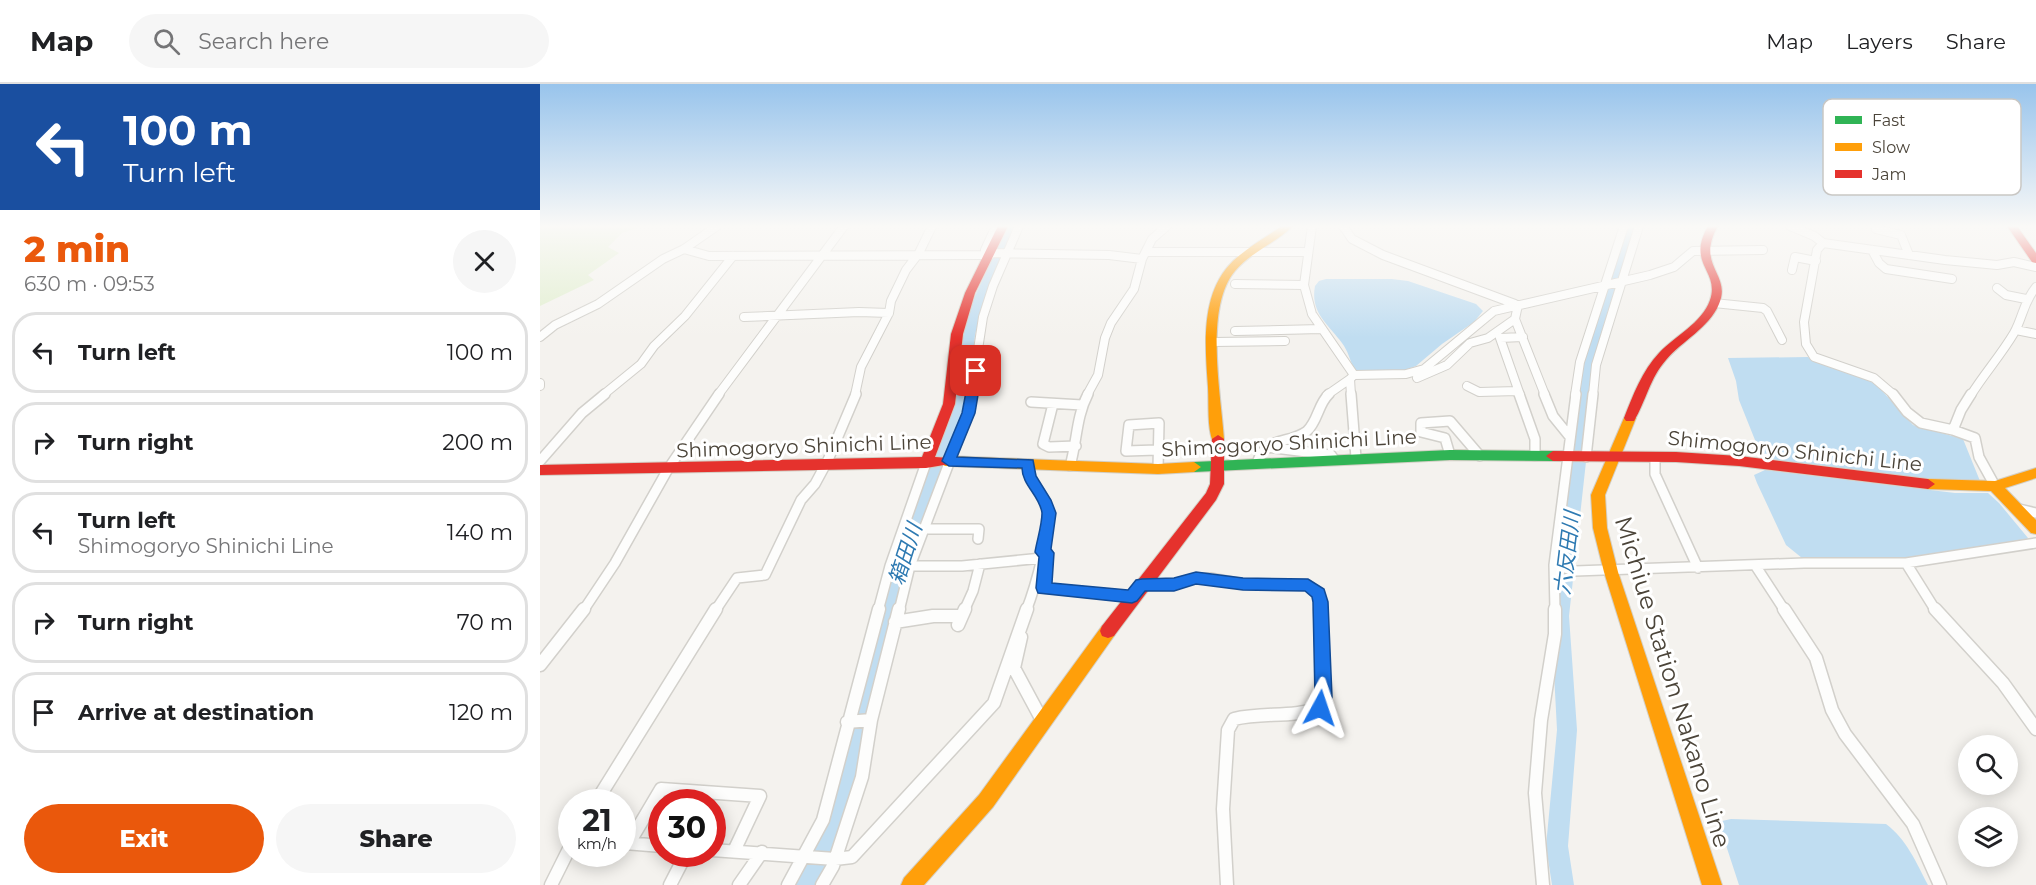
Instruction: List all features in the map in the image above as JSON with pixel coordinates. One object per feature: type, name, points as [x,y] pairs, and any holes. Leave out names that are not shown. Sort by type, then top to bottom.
[{"type":"main road","points":[[938,462],[961,321],[970,293],[985,263]]},
{"type":"main road","points":[[911,885],[980,808],[1132,597],[1211,496],[1217,484],[1219,465],[1212,316],[1218,291],[1224,278],[1237,263]]},
{"type":"main road","points":[[1707,263],[1716,286],[1717,296],[1714,303]]},
{"type":"main road","name":"Michiue Station Nakano Line","points":[[1712,885],[1611,568],[1597,510],[1602,483],[1659,360],[1699,322],[1714,303]]},
{"type":"main road","name":"Shimogoryo Shinichi Line","points":[[540,470],[938,462],[1158,469],[1450,455],[1655,457],[1739,461],[1935,485],[1995,486],[2036,472]]},
{"type":"main road","points":[[1995,486],[2019,508],[2036,529]]},
{"type":"street","points":[[540,337],[555,325],[598,304],[657,263]]},
{"type":"street","points":[[540,461],[582,413],[640,364],[654,346],[685,316],[727,263]]},
{"type":"street","points":[[540,665],[580,616],[615,563],[668,469],[724,387],[817,263]]},
{"type":"street","points":[[604,789],[734,581],[737,578],[765,575],[801,500],[815,484],[824,465],[855,397],[861,367],[889,313],[897,287],[911,263]]},
{"type":"street","points":[[788,885],[823,820],[890,566],[938,462],[968,413],[973,396],[983,317],[1004,263]]},
{"type":"street","points":[[1070,466],[1076,446],[1082,405],[1098,375],[1105,338],[1111,323],[1134,289],[1141,263]]},
{"type":"street","points":[[1307,263],[1304,285],[1312,314],[1352,377],[1356,458]]},
{"type":"street","points":[[1405,263],[1510,304],[1518,305]]},
{"type":"street","points":[[1570,438],[1580,362],[1613,263]]},
{"type":"street","points":[[1543,885],[1535,793],[1541,720],[1555,634],[1554,566],[1596,365],[1627,263]]},
{"type":"street","points":[[1257,463],[1259,453],[1267,447],[1307,430],[1316,417],[1323,400],[1352,377],[1407,374],[1431,364],[1494,311],[1622,282],[1674,267],[1678,263]]},
{"type":"street","points":[[1792,270],[1794,263]]},
{"type":"street","points":[[1816,263],[1804,339],[1814,357],[1874,378],[1890,390],[1907,412],[1921,423],[1953,430],[1975,438],[1979,457],[1995,486]]},
{"type":"street","points":[[1879,263],[1886,269],[1952,279]]},
{"type":"street","points":[[1973,263],[2006,263]]},
{"type":"street","points":[[2020,263],[2036,267]]},
{"type":"street","points":[[1235,284],[1304,285]]},
{"type":"street","points":[[1953,430],[1961,410],[1980,381],[1995,364],[2016,330],[2026,299],[2036,287]]},
{"type":"street","points":[[1998,288],[2006,295],[2026,299]]},
{"type":"street","points":[[1714,303],[1763,308],[1767,311],[1782,340]]},
{"type":"street","points":[[1518,305],[1515,319],[1553,416],[1570,438],[1577,457]]},
{"type":"street","points":[[744,317],[889,313]]},
{"type":"street","points":[[1407,374],[1410,378],[1414,378],[1447,365],[1470,343],[1488,338],[1515,319]]},
{"type":"street","points":[[1235,331],[1321,329]]},
{"type":"street","points":[[2016,330],[2036,334]]},
{"type":"street","points":[[1523,337],[1500,338],[1534,439],[1535,456]]},
{"type":"street","points":[[1213,342],[1285,341]]},
{"type":"street","points":[[1467,386],[1479,392],[1518,391]]},
{"type":"street","points":[[1031,402],[1082,405]]},
{"type":"street","points":[[1053,404],[1043,444],[1049,447],[1076,446]]},
{"type":"street","points":[[1450,455],[1445,438],[1421,432],[1421,423],[1450,421],[1479,456]]},
{"type":"street","points":[[1157,450],[1126,451],[1129,424],[1159,423],[1158,469]]},
{"type":"street","points":[[1267,447],[1330,454],[1334,459]]},
{"type":"street","points":[[1655,457],[1655,474],[1698,568]]},
{"type":"street","points":[[822,885],[835,859],[862,777],[871,720],[910,566],[923,529],[938,462]]},
{"type":"street","points":[[726,851],[835,859],[852,857],[994,704],[1015,637],[1019,634],[1048,529],[1048,507],[1029,476],[1028,464]]},
{"type":"street","points":[[2019,508],[2036,513]]},
{"type":"street","points":[[923,529],[980,529],[978,539]]},
{"type":"street","points":[[1554,566],[1575,571],[1611,568],[1906,563],[2036,543]]},
{"type":"street","points":[[890,566],[980,564],[1047,553],[1044,588],[1132,597]]},
{"type":"street","points":[[1906,563],[1937,613],[2003,683],[2036,729]]},
{"type":"street","points":[[895,622],[933,616],[960,621],[973,591],[980,564]]},
{"type":"street","points":[[1755,565],[1816,658],[1832,710],[1845,734],[1913,824],[1940,885]]},
{"type":"street","points":[[1142,585],[1174,584],[1196,578],[1210,578],[1243,584],[1308,585],[1319,593],[1324,697],[1320,708],[1311,712],[1286,716],[1242,717],[1234,719],[1228,730],[1223,809],[1227,885]]},
{"type":"street","points":[[1019,634],[1021,637],[1014,668],[1044,722]]},
{"type":"street","points":[[848,722],[871,720]]},
{"type":"street","points":[[636,828],[661,789],[760,796],[734,851]]},
{"type":"street","points":[[739,885],[762,852]]},
{"type":"street","points":[[551,885],[560,867]]},
{"type":"street","points":[[670,885],[679,867]]},
{"type":"green space","points":[[540,263],[604,263],[588,275],[594,280],[540,306]]},
{"type":"water","points":[[1326,279],[1408,281],[1476,304],[1483,311],[1474,322],[1442,344],[1416,366],[1405,370],[1358,372],[1354,369],[1344,346],[1321,318],[1315,304],[1315,286],[1319,281]]},
{"type":"water","points":[[1808,357],[1816,362],[1848,370],[1877,385],[1913,425],[1963,439],[1980,481],[1932,480],[1782,462],[1761,455],[1739,400],[1736,381],[1728,358]]},
{"type":"water","points":[[1765,470],[1955,493],[1988,493],[2028,538],[2026,541],[1901,560],[1802,558],[1786,545],[1757,483],[1754,475]]},
{"type":"water","points":[[1731,819],[1886,824],[1905,844],[1928,885],[1739,885],[1721,830],[1722,821]]},
{"type":"waterway","name":"箱田川","points":[[805,885],[829,840],[841,808],[901,560],[963,395],[969,335],[977,305],[995,263]]},
{"type":"waterway","name":"六反田川","points":[[1563,885],[1557,846],[1567,730],[1560,616],[1589,371],[1604,310],[1619,263]]},
{"type":"traffic: fast","points":[[1194,467],[1450,455],[1553,456]]},
{"type":"traffic: slow","points":[[1218,439],[1212,356],[1214,313],[1224,279],[1237,263]]},
{"type":"traffic: slow","points":[[1630,418],[1598,495],[1600,528],[1611,572],[1712,885]]},
{"type":"traffic: slow","points":[[945,461],[1158,469],[1194,467]]},
{"type":"traffic: slow","points":[[1928,484],[1995,486],[2036,473]]},
{"type":"traffic: slow","points":[[1995,486],[2036,529]]},
{"type":"traffic: slow","points":[[911,885],[986,801],[1108,631]]},
{"type":"traffic: jam","points":[[926,463],[949,404],[957,334],[970,293],[985,263]]},
{"type":"traffic: jam","points":[[1630,418],[1643,386],[1657,364],[1668,350],[1703,319],[1714,304],[1717,294],[1716,284],[1707,263]]},
{"type":"traffic: jam","points":[[1108,631],[1211,496],[1217,484],[1218,439]]},
{"type":"traffic: jam","points":[[1553,456],[1676,457],[1739,461],[1928,484]]},
{"type":"traffic: jam","points":[[540,470],[945,461]]},
{"type":"route","points":[[976,371],[968,413],[949,461],[1028,464],[1029,476],[1048,507],[1049,513],[1043,552],[1047,553],[1044,588],[1132,597],[1142,585],[1174,584],[1196,578],[1243,584],[1308,585],[1319,593],[1321,602],[1324,697],[1320,708]]}]
